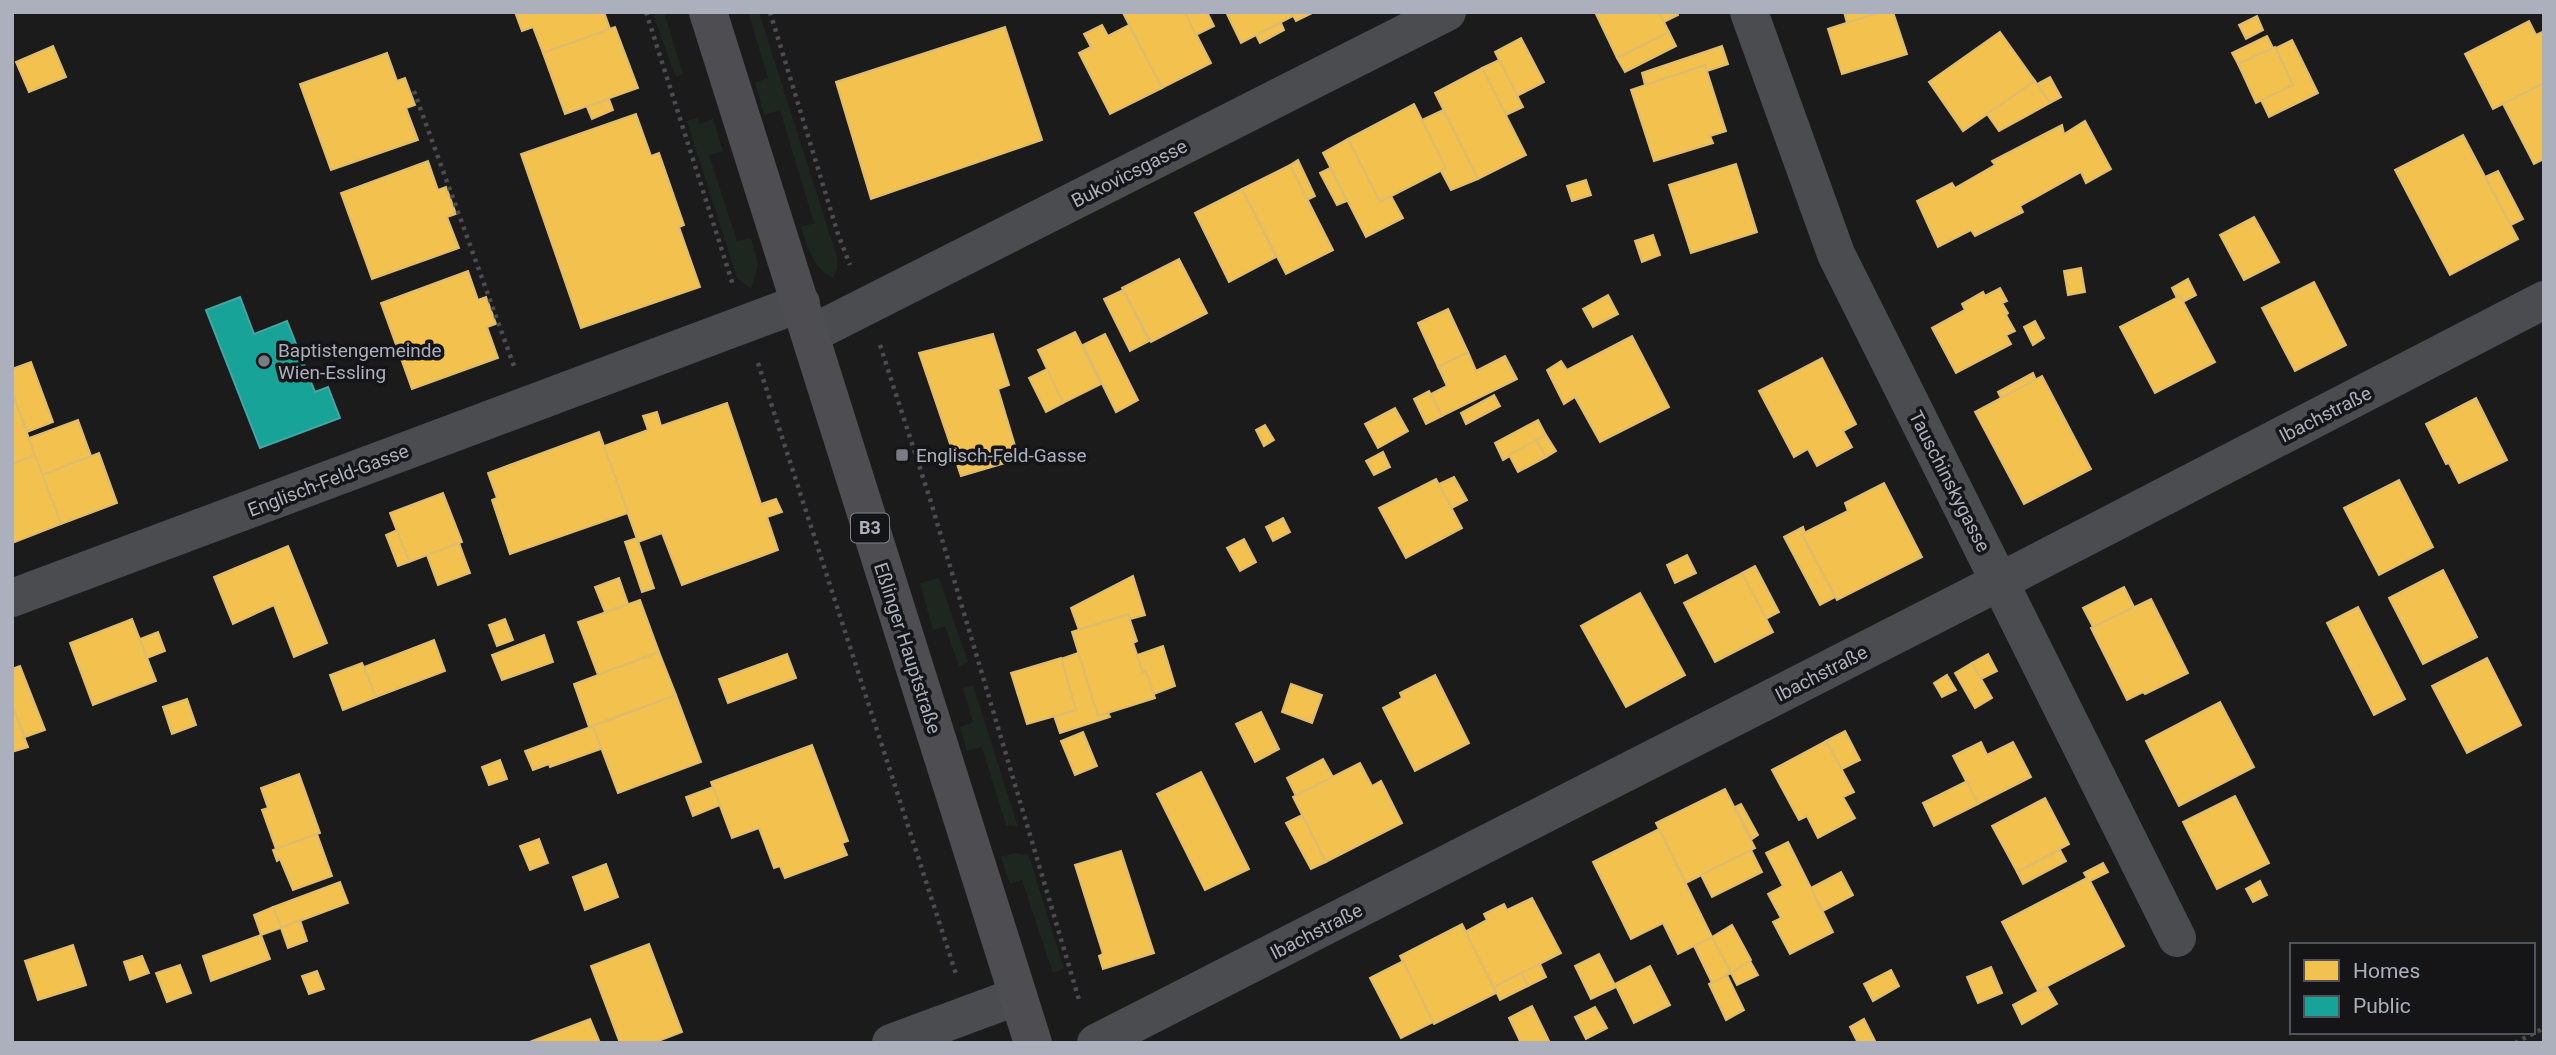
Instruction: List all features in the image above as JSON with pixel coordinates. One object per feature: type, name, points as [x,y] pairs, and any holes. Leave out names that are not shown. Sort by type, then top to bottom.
[{"type":"main road","name":"Eßlinger Hauptstraße","points":[[708,12],[1033,1043]]},
{"type":"street","name":"Bukovicsgasse","points":[[806,318],[1447,12]]},
{"type":"street","name":"Tauschinskygasse","points":[[1749,12],[1836,254],[2177,938]]},
{"type":"street","name":"Ibachstraße","points":[[1096,1043],[2001,581],[2544,300]]},
{"type":"street","name":"Englisch-Feld-Gasse","points":[[12,598],[528,405],[806,318]]},
{"type":"street","points":[[891,1043],[1018,996]]},
{"type":"path","points":[[646,12],[735,289]]},
{"type":"path","points":[[770,12],[838,234],[852,271]]},
{"type":"path","points":[[414,91],[528,405]]},
{"type":"path","points":[[879,342],[930,499],[1082,1007]]},
{"type":"path","points":[[755,353],[958,980]]},
{"type":"path","points":[[2515,1043],[2532,1034]]},
{"type":"shaded area","points":[[664,12],[683,74],[676,77],[653,15]]},
{"type":"shaded area","points":[[748,12],[759,12],[837,257],[837,269],[833,278],[815,263],[801,227],[814,223],[780,110],[764,115],[755,83],[768,78]]},
{"type":"shaded area","points":[[697,118],[700,124],[713,119],[723,151],[709,155],[737,241],[751,238],[758,265],[751,289],[737,278],[687,121]]},
{"type":"shaded area","points":[[939,578],[968,662],[959,666],[945,626],[933,630],[920,583]]},
{"type":"shaded area","points":[[973,685],[1018,827],[1006,825],[982,747],[967,751],[960,727],[973,722],[963,688]]},
{"type":"shaded area","points":[[1015,853],[1029,856],[1064,969],[1053,973],[1022,880],[1010,884],[1001,857]]},
{"type":"building: Homes","points":[[515,12],[604,12],[610,29],[543,53],[533,27],[522,31]]},
{"type":"building: Homes","points":[[1185,12],[1211,63],[1162,88],[1123,13]]},
{"type":"building: Homes","points":[[1185,12],[1207,12],[1214,26],[1196,35]]},
{"type":"building: Homes","points":[[1226,12],[1291,12],[1293,16],[1241,43]]},
{"type":"building: Homes","points":[[1291,12],[1314,12],[1296,21]]},
{"type":"building: Homes","points":[[1595,12],[1659,12],[1669,32],[1617,58]]},
{"type":"building: Homes","points":[[1659,12],[1677,12],[1678,15],[1664,22]]},
{"type":"building: Homes","points":[[1844,12],[1880,12],[1847,23]]},
{"type":"building: Homes","points":[[1880,12],[1893,12],[1907,54],[1842,74],[1828,29]]},
{"type":"building: Homes","points":[[2257,16],[2263,30],[2246,39],[2239,25]]},
{"type":"building: Homes","points":[[2529,21],[2536,35],[2544,31],[2544,83],[2493,109],[2465,54]]},
{"type":"building: Homes","points":[[1281,23],[1284,30],[1260,43],[1256,35]]},
{"type":"building: Homes","points":[[1102,25],[1108,36],[1129,25],[1162,88],[1110,114],[1079,53],[1091,47],[1084,34]]},
{"type":"building: Homes","points":[[615,27],[638,88],[565,114],[543,53]]},
{"type":"building: Homes","points":[[1005,27],[1042,140],[871,199],[836,82]]},
{"type":"building: Homes","points":[[1669,32],[1676,46],[1625,72],[1617,58]]},
{"type":"building: Homes","points":[[2000,32],[2035,81],[1963,131],[1929,82]]},
{"type":"building: Homes","points":[[2267,36],[2273,48],[2238,64],[2232,53]]},
{"type":"building: Homes","points":[[1521,38],[1544,82],[1517,96],[1495,52]]},
{"type":"building: Homes","points":[[2292,40],[2318,93],[2269,117],[2261,100],[2293,85],[2276,48]]},
{"type":"building: Homes","points":[[53,46],[66,77],[29,92],[16,62]]},
{"type":"building: Homes","points":[[1722,46],[1728,64],[1707,71],[1705,65],[1645,85],[1642,73]]},
{"type":"building: Homes","points":[[2275,47],[2293,85],[2256,103],[2238,64]]},
{"type":"building: Homes","points":[[387,53],[397,81],[405,78],[415,105],[406,108],[418,140],[331,170],[300,84]]},
{"type":"building: Homes","points":[[1499,60],[1523,107],[1506,115],[1482,68]]},
{"type":"building: Homes","points":[[1705,65],[1726,131],[1710,136],[1713,143],[1654,161],[1631,90]]},
{"type":"building: Homes","points":[[1482,68],[1526,155],[1478,179],[1435,93]]},
{"type":"building: Homes","points":[[2050,77],[2061,97],[2050,103],[2037,84]]},
{"type":"building: Homes","points":[[2035,81],[2050,103],[1999,131],[1987,114]]},
{"type":"building: Homes","points":[[2544,83],[2544,159],[2534,164],[2503,104]]},
{"type":"building: Homes","points":[[609,99],[613,110],[592,119],[587,107]]},
{"type":"building: Homes","points":[[1414,104],[1446,168],[1380,202],[1348,139]]},
{"type":"building: Homes","points":[[1443,110],[1478,179],[1451,190],[1441,171],[1446,168],[1422,120]]},
{"type":"building: Homes","points":[[636,114],[651,156],[659,153],[684,225],[679,227],[700,287],[581,328],[521,154]]},
{"type":"building: Homes","points":[[2085,121],[2111,169],[2086,183],[2081,172],[2020,206],[2023,212],[1975,236],[1971,230],[1938,247],[1917,201],[1952,183],[1955,188],[1995,165],[1992,161],[2062,125],[2064,134]]},
{"type":"building: Homes","points":[[2463,135],[2518,239],[2450,275],[2395,170]]},
{"type":"building: Homes","points":[[1348,139],[1380,202],[1391,196],[1403,218],[1366,237],[1323,153]]},
{"type":"building: Homes","points":[[1298,160],[1315,196],[1307,200],[1290,165]]},
{"type":"building: Homes","points":[[428,161],[438,190],[446,187],[456,214],[447,217],[459,248],[372,279],[341,193]]},
{"type":"building: Homes","points":[[1736,164],[1757,232],[1691,253],[1669,185]]},
{"type":"building: Homes","points":[[1290,165],[1333,250],[1286,274],[1242,189]]},
{"type":"building: Homes","points":[[1330,168],[1347,201],[1337,205],[1320,173]]},
{"type":"building: Homes","points":[[2498,171],[2523,219],[2511,225],[2485,177]]},
{"type":"building: Homes","points":[[1586,180],[1591,195],[1572,201],[1567,186]]},
{"type":"building: Homes","points":[[1242,189],[1276,257],[1229,282],[1195,213]]},
{"type":"building: Homes","points":[[2254,217],[2279,262],[2244,280],[2220,235]]},
{"type":"building: Homes","points":[[1653,235],[1660,255],[1642,262],[1635,241]]},
{"type":"building: Homes","points":[[1179,259],[1207,313],[1151,342],[1122,288]]},
{"type":"building: Homes","points":[[2081,268],[2085,292],[2068,295],[2064,271]]},
{"type":"building: Homes","points":[[468,271],[478,300],[486,297],[496,324],[487,327],[498,358],[412,389],[381,303]]},
{"type":"building: Homes","points":[[2188,279],[2196,295],[2183,302],[2180,296],[2177,298],[2172,288]]},
{"type":"building: Homes","points":[[2314,282],[2346,345],[2295,371],[2262,308]]},
{"type":"building: Homes","points":[[2000,288],[2007,301],[2002,303],[2008,313],[2006,315],[2015,331],[2006,335],[2011,344],[1956,373],[1932,328],[1965,310],[1962,304],[1983,292],[1985,296]]},
{"type":"building: Homes","points":[[1123,290],[1149,341],[1130,351],[1104,299]]},
{"type":"building: Homes","points":[[1608,295],[1618,314],[1593,327],[1583,309]]},
{"type":"building: Homes","points":[[2180,296],[2215,362],[2155,393],[2120,327]]},
{"type":"building: Homes","points":[[1448,309],[1468,352],[1438,367],[1418,323]]},
{"type":"building: Homes","points":[[2035,321],[2044,338],[2033,345],[2024,327]]},
{"type":"building: Homes","points":[[1075,332],[1101,384],[1063,403],[1038,350]]},
{"type":"building: Homes","points":[[993,334],[1009,385],[998,389],[1019,459],[961,476],[919,353]]},
{"type":"building: Homes","points":[[1105,334],[1138,400],[1116,412],[1083,345]]},
{"type":"building: Homes","points":[[1632,336],[1669,407],[1600,442],[1575,397],[1564,404],[1547,370],[1561,361],[1567,370]]},
{"type":"building: Homes","points":[[1468,352],[1476,371],[1505,356],[1517,379],[1442,416],[1431,394],[1447,386],[1438,367]]},
{"type":"building: Homes","points":[[1822,358],[1856,424],[1843,431],[1852,447],[1817,466],[1808,449],[1794,457],[1759,391]]},
{"type":"building: Homes","points":[[31,362],[53,422],[27,432],[12,392],[12,369]]},
{"type":"building: Homes","points":[[1047,369],[1063,403],[1046,412],[1029,378]]},
{"type":"building: Homes","points":[[2033,373],[2036,380],[2001,398],[1998,392]]},
{"type":"building: Homes","points":[[2042,376],[2091,469],[2024,504],[1975,412]]},
{"type":"building: Homes","points":[[1429,391],[1442,416],[1426,424],[1414,399]]},
{"type":"building: Homes","points":[[12,392],[35,455],[12,464]]},
{"type":"building: Homes","points":[[1494,395],[1500,406],[1466,424],[1461,413]]},
{"type":"building: Homes","points":[[2476,398],[2507,460],[2459,483],[2426,424]]},
{"type":"building: Homes","points":[[727,403],[761,504],[776,499],[782,512],[767,517],[778,550],[682,585],[662,533],[638,542],[604,446],[648,430],[643,416],[657,412],[661,426]]},
{"type":"building: Homes","points":[[1395,408],[1408,431],[1378,448],[1365,424]]},
{"type":"building: Homes","points":[[78,420],[91,456],[42,475],[29,438]]},
{"type":"building: Homes","points":[[1538,420],[1546,435],[1503,460],[1495,443]]},
{"type":"building: Homes","points":[[1265,425],[1274,440],[1264,446],[1256,430]]},
{"type":"building: Homes","points":[[599,432],[628,513],[510,554],[492,500],[497,498],[488,473]]},
{"type":"building: Homes","points":[[1546,435],[1556,451],[1546,457],[1536,440]]},
{"type":"building: Homes","points":[[1536,440],[1546,457],[1518,472],[1509,455]]},
{"type":"building: Homes","points":[[1383,452],[1390,467],[1374,475],[1366,461]]},
{"type":"building: Homes","points":[[99,453],[117,503],[61,524],[42,475]]},
{"type":"building: Homes","points":[[35,455],[61,524],[12,543],[12,464]]},
{"type":"building: Homes","points":[[1454,477],[1467,500],[1452,508],[1439,484]]},
{"type":"building: Homes","points":[[1436,479],[1462,528],[1406,558],[1379,508]]},
{"type":"building: Homes","points":[[2399,480],[2433,547],[2379,575],[2344,508]]},
{"type":"building: Homes","points":[[1884,483],[1922,557],[1837,600],[1802,534],[1848,511],[1845,503]]},
{"type":"building: Homes","points":[[443,493],[462,542],[409,562],[390,513]]},
{"type":"building: Homes","points":[[1283,518],[1290,532],[1273,541],[1266,527]]},
{"type":"building: Homes","points":[[1803,527],[1805,533],[1802,534],[1835,597],[1820,605],[1784,537]]},
{"type":"building: Homes","points":[[397,530],[409,562],[398,566],[386,535]]},
{"type":"building: Homes","points":[[637,538],[654,588],[642,592],[625,542]]},
{"type":"building: Homes","points":[[1244,539],[1256,562],[1240,571],[1227,548]]},
{"type":"building: Homes","points":[[459,543],[470,573],[438,585],[427,555]]},
{"type":"building: Homes","points":[[288,546],[327,643],[294,657],[274,605],[233,624],[214,577]]},
{"type":"building: Homes","points":[[1687,555],[1696,573],[1675,583],[1667,565]]},
{"type":"building: Homes","points":[[1755,566],[1779,612],[1766,619],[1742,573]]},
{"type":"building: Homes","points":[[2443,570],[2477,637],[2423,664],[2389,598]]},
{"type":"building: Homes","points":[[1742,573],[1773,632],[1715,662],[1684,603]]},
{"type":"building: Homes","points":[[1133,576],[1145,615],[1130,619],[1128,614],[1079,630],[1071,608]]},
{"type":"building: Homes","points":[[619,578],[628,604],[605,612],[595,587]]},
{"type":"building: Homes","points":[[2124,587],[2134,607],[2093,627],[2083,608]]},
{"type":"building: Homes","points":[[1640,593],[1685,675],[1626,707],[1581,626]]},
{"type":"building: Homes","points":[[2151,599],[2188,673],[2127,700],[2091,628]]},
{"type":"building: Homes","points":[[640,600],[659,652],[598,675],[578,622]]},
{"type":"building: Homes","points":[[2358,607],[2405,699],[2374,715],[2327,623]]},
{"type":"building: Homes","points":[[1128,614],[1137,641],[1133,643],[1155,698],[1098,716],[1072,632]]},
{"type":"building: Homes","points":[[132,619],[156,681],[93,705],[70,643]]},
{"type":"building: Homes","points":[[505,619],[513,640],[497,646],[489,625]]},
{"type":"building: Homes","points":[[158,632],[165,651],[147,658],[140,639]]},
{"type":"building: Homes","points":[[544,635],[553,662],[502,680],[492,655]]},
{"type":"building: Homes","points":[[434,640],[445,671],[376,697],[364,667]]},
{"type":"building: Homes","points":[[1163,646],[1175,686],[1154,694],[1137,655]]},
{"type":"building: Homes","points":[[659,652],[676,695],[589,727],[574,684]]},
{"type":"building: Homes","points":[[1078,653],[1098,716],[1108,713],[1110,717],[1060,733],[1054,716],[1076,710],[1061,659]]},
{"type":"building: Homes","points":[[787,654],[796,678],[728,703],[719,679]]},
{"type":"building: Homes","points":[[1988,654],[1997,671],[1981,679],[1972,663]]},
{"type":"building: Homes","points":[[1061,658],[1076,710],[1027,724],[1011,673]]},
{"type":"building: Homes","points":[[2487,658],[2521,725],[2467,753],[2432,686]]},
{"type":"building: Homes","points":[[362,663],[376,697],[343,710],[330,675]]},
{"type":"building: Homes","points":[[1972,663],[1992,698],[1975,708],[1955,673]]},
{"type":"building: Homes","points":[[20,666],[45,730],[25,737],[12,705],[12,669]]},
{"type":"building: Homes","points":[[1435,675],[1469,743],[1415,771],[1383,708],[1402,698],[1400,693]]},
{"type":"building: Homes","points":[[1947,675],[1956,690],[1942,697],[1934,683]]},
{"type":"building: Homes","points":[[1291,684],[1322,695],[1312,723],[1282,712]]},
{"type":"building: Homes","points":[[676,695],[701,762],[618,793],[593,726]]},
{"type":"building: Homes","points":[[187,699],[196,725],[172,734],[163,707]]},
{"type":"building: Homes","points":[[2220,702],[2254,767],[2179,806],[2146,741]]},
{"type":"building: Homes","points":[[12,705],[28,747],[12,752]]},
{"type":"building: Homes","points":[[1261,712],[1279,749],[1255,762],[1236,724]]},
{"type":"building: Homes","points":[[593,726],[601,749],[550,767],[549,764],[533,770],[525,751]]},
{"type":"building: Homes","points":[[1845,731],[1860,760],[1842,769],[1826,741]]},
{"type":"building: Homes","points":[[1083,732],[1097,766],[1075,775],[1061,741]]},
{"type":"building: Homes","points":[[1826,741],[1854,792],[1843,797],[1855,818],[1818,838],[1807,816],[1799,820],[1772,770]]},
{"type":"building: Homes","points":[[1981,742],[1987,755],[2013,742],[2031,777],[1978,804],[1953,756]]},
{"type":"building: Homes","points":[[812,745],[848,841],[842,843],[847,855],[785,878],[780,866],[774,868],[759,828],[732,838],[711,782]]},
{"type":"building: Homes","points":[[1323,759],[1333,777],[1296,796],[1287,778]]},
{"type":"building: Homes","points":[[500,760],[507,779],[489,785],[482,767]]},
{"type":"building: Homes","points":[[1360,763],[1372,786],[1381,781],[1402,823],[1326,862],[1293,797]]},
{"type":"building: Homes","points":[[1201,772],[1249,869],[1205,890],[1157,794]]},
{"type":"building: Homes","points":[[299,774],[320,833],[276,849],[262,810],[268,808],[261,788]]},
{"type":"building: Homes","points":[[1967,781],[1978,804],[1934,826],[1923,803]]},
{"type":"building: Homes","points":[[713,787],[720,805],[693,816],[686,797]]},
{"type":"building: Homes","points":[[1725,789],[1755,848],[1686,883],[1656,823]]},
{"type":"building: Homes","points":[[2235,796],[2269,863],[2217,889],[2183,822]]},
{"type":"building: Homes","points":[[2045,798],[2069,844],[2017,872],[1992,826]]},
{"type":"building: Homes","points":[[1741,804],[1758,835],[1752,839],[1735,807]]},
{"type":"building: Homes","points":[[1302,815],[1326,862],[1311,869],[1286,823]]},
{"type":"building: Homes","points":[[1659,829],[1712,937],[1678,954],[1663,923],[1631,939],[1593,862]]},
{"type":"building: Homes","points":[[317,834],[332,876],[293,890],[280,859],[277,861],[273,850]]},
{"type":"building: Homes","points":[[539,839],[548,863],[530,870],[520,846]]},
{"type":"building: Homes","points":[[1788,842],[1833,932],[1790,954],[1773,922],[1781,918],[1768,894],[1783,886],[1766,853]]},
{"type":"building: Homes","points":[[1751,850],[1762,872],[1712,897],[1701,875]]},
{"type":"building: Homes","points":[[2060,850],[2066,861],[2023,884],[2017,872]]},
{"type":"building: Homes","points":[[1121,851],[1154,953],[1103,969],[1099,956],[1103,954],[1075,865]]},
{"type":"building: Homes","points":[[2103,863],[2108,872],[2090,881],[2124,946],[2038,991],[2002,922],[2087,878],[2084,873]]},
{"type":"building: Homes","points":[[606,864],[618,897],[585,910],[573,877]]},
{"type":"building: Homes","points":[[1841,872],[1853,895],[1823,911],[1811,888]]},
{"type":"building: Homes","points":[[2260,881],[2267,895],[2253,902],[2246,889]]},
{"type":"building: Homes","points":[[340,882],[348,903],[281,928],[273,907]]},
{"type":"building: Homes","points":[[1532,898],[1561,953],[1494,987],[1465,932],[1487,920],[1484,914],[1504,904],[1507,910]]},
{"type":"building: Homes","points":[[273,907],[281,928],[261,935],[254,915]]},
{"type":"building: Homes","points":[[300,920],[307,941],[288,948],[281,928]]},
{"type":"building: Homes","points":[[1462,924],[1496,993],[1434,1024],[1400,956]]},
{"type":"building: Homes","points":[[1732,925],[1751,960],[1731,973],[1712,937]]},
{"type":"building: Homes","points":[[261,935],[270,959],[211,981],[203,956]]},
{"type":"building: Homes","points":[[1712,937],[1731,973],[1712,983],[1694,946]]},
{"type":"building: Homes","points":[[649,944],[682,1032],[653,1043],[620,1043],[591,966]]},
{"type":"building: Homes","points":[[73,945],[86,985],[38,1000],[25,961]]},
{"type":"building: Homes","points":[[1599,954],[1616,987],[1591,999],[1575,966]]},
{"type":"building: Homes","points":[[142,956],[149,973],[130,980],[124,962]]},
{"type":"building: Homes","points":[[1403,961],[1433,1022],[1401,1038],[1370,978]]},
{"type":"building: Homes","points":[[1750,961],[1758,975],[1737,985],[1731,973]]},
{"type":"building: Homes","points":[[1540,964],[1546,977],[1528,986],[1521,973]]},
{"type":"building: Homes","points":[[180,965],[191,993],[167,1002],[156,973]]},
{"type":"building: Homes","points":[[1650,966],[1670,1005],[1634,1023],[1615,984]]},
{"type":"building: Homes","points":[[1991,967],[2002,993],[1978,1003],[1967,977]]},
{"type":"building: Homes","points":[[1891,970],[1899,986],[1873,1001],[1864,984]]},
{"type":"building: Homes","points":[[317,971],[324,989],[309,994],[302,976]]},
{"type":"building: Homes","points":[[1521,973],[1528,986],[1500,1000],[1494,987]]},
{"type":"building: Homes","points":[[1727,975],[1744,1010],[1726,1020],[1709,984]]},
{"type":"building: Homes","points":[[2047,987],[2057,1004],[2022,1024],[2013,1005]]},
{"type":"building: Homes","points":[[1532,1006],[1550,1043],[1521,1043],[1509,1018]]},
{"type":"building: Homes","points":[[1595,1007],[1607,1028],[1586,1039],[1575,1017]]},
{"type":"building: Homes","points":[[590,1019],[600,1043],[527,1043]]},
{"type":"building: Homes","points":[[1864,1019],[1875,1041],[1872,1043],[1858,1043],[1850,1027]]},
{"type":"building: Public","name":"Baptistengemeinde Wien-Essling","points":[[240,297],[254,334],[287,321],[315,392],[328,387],[340,418],[260,448],[206,310]]},
{"type":"place","name":"Baptistengemeinde Wien-Essling","points":[[264,361]]},
{"type":"place","name":"Englisch-Feld-Gasse","points":[[902,455]]}]
